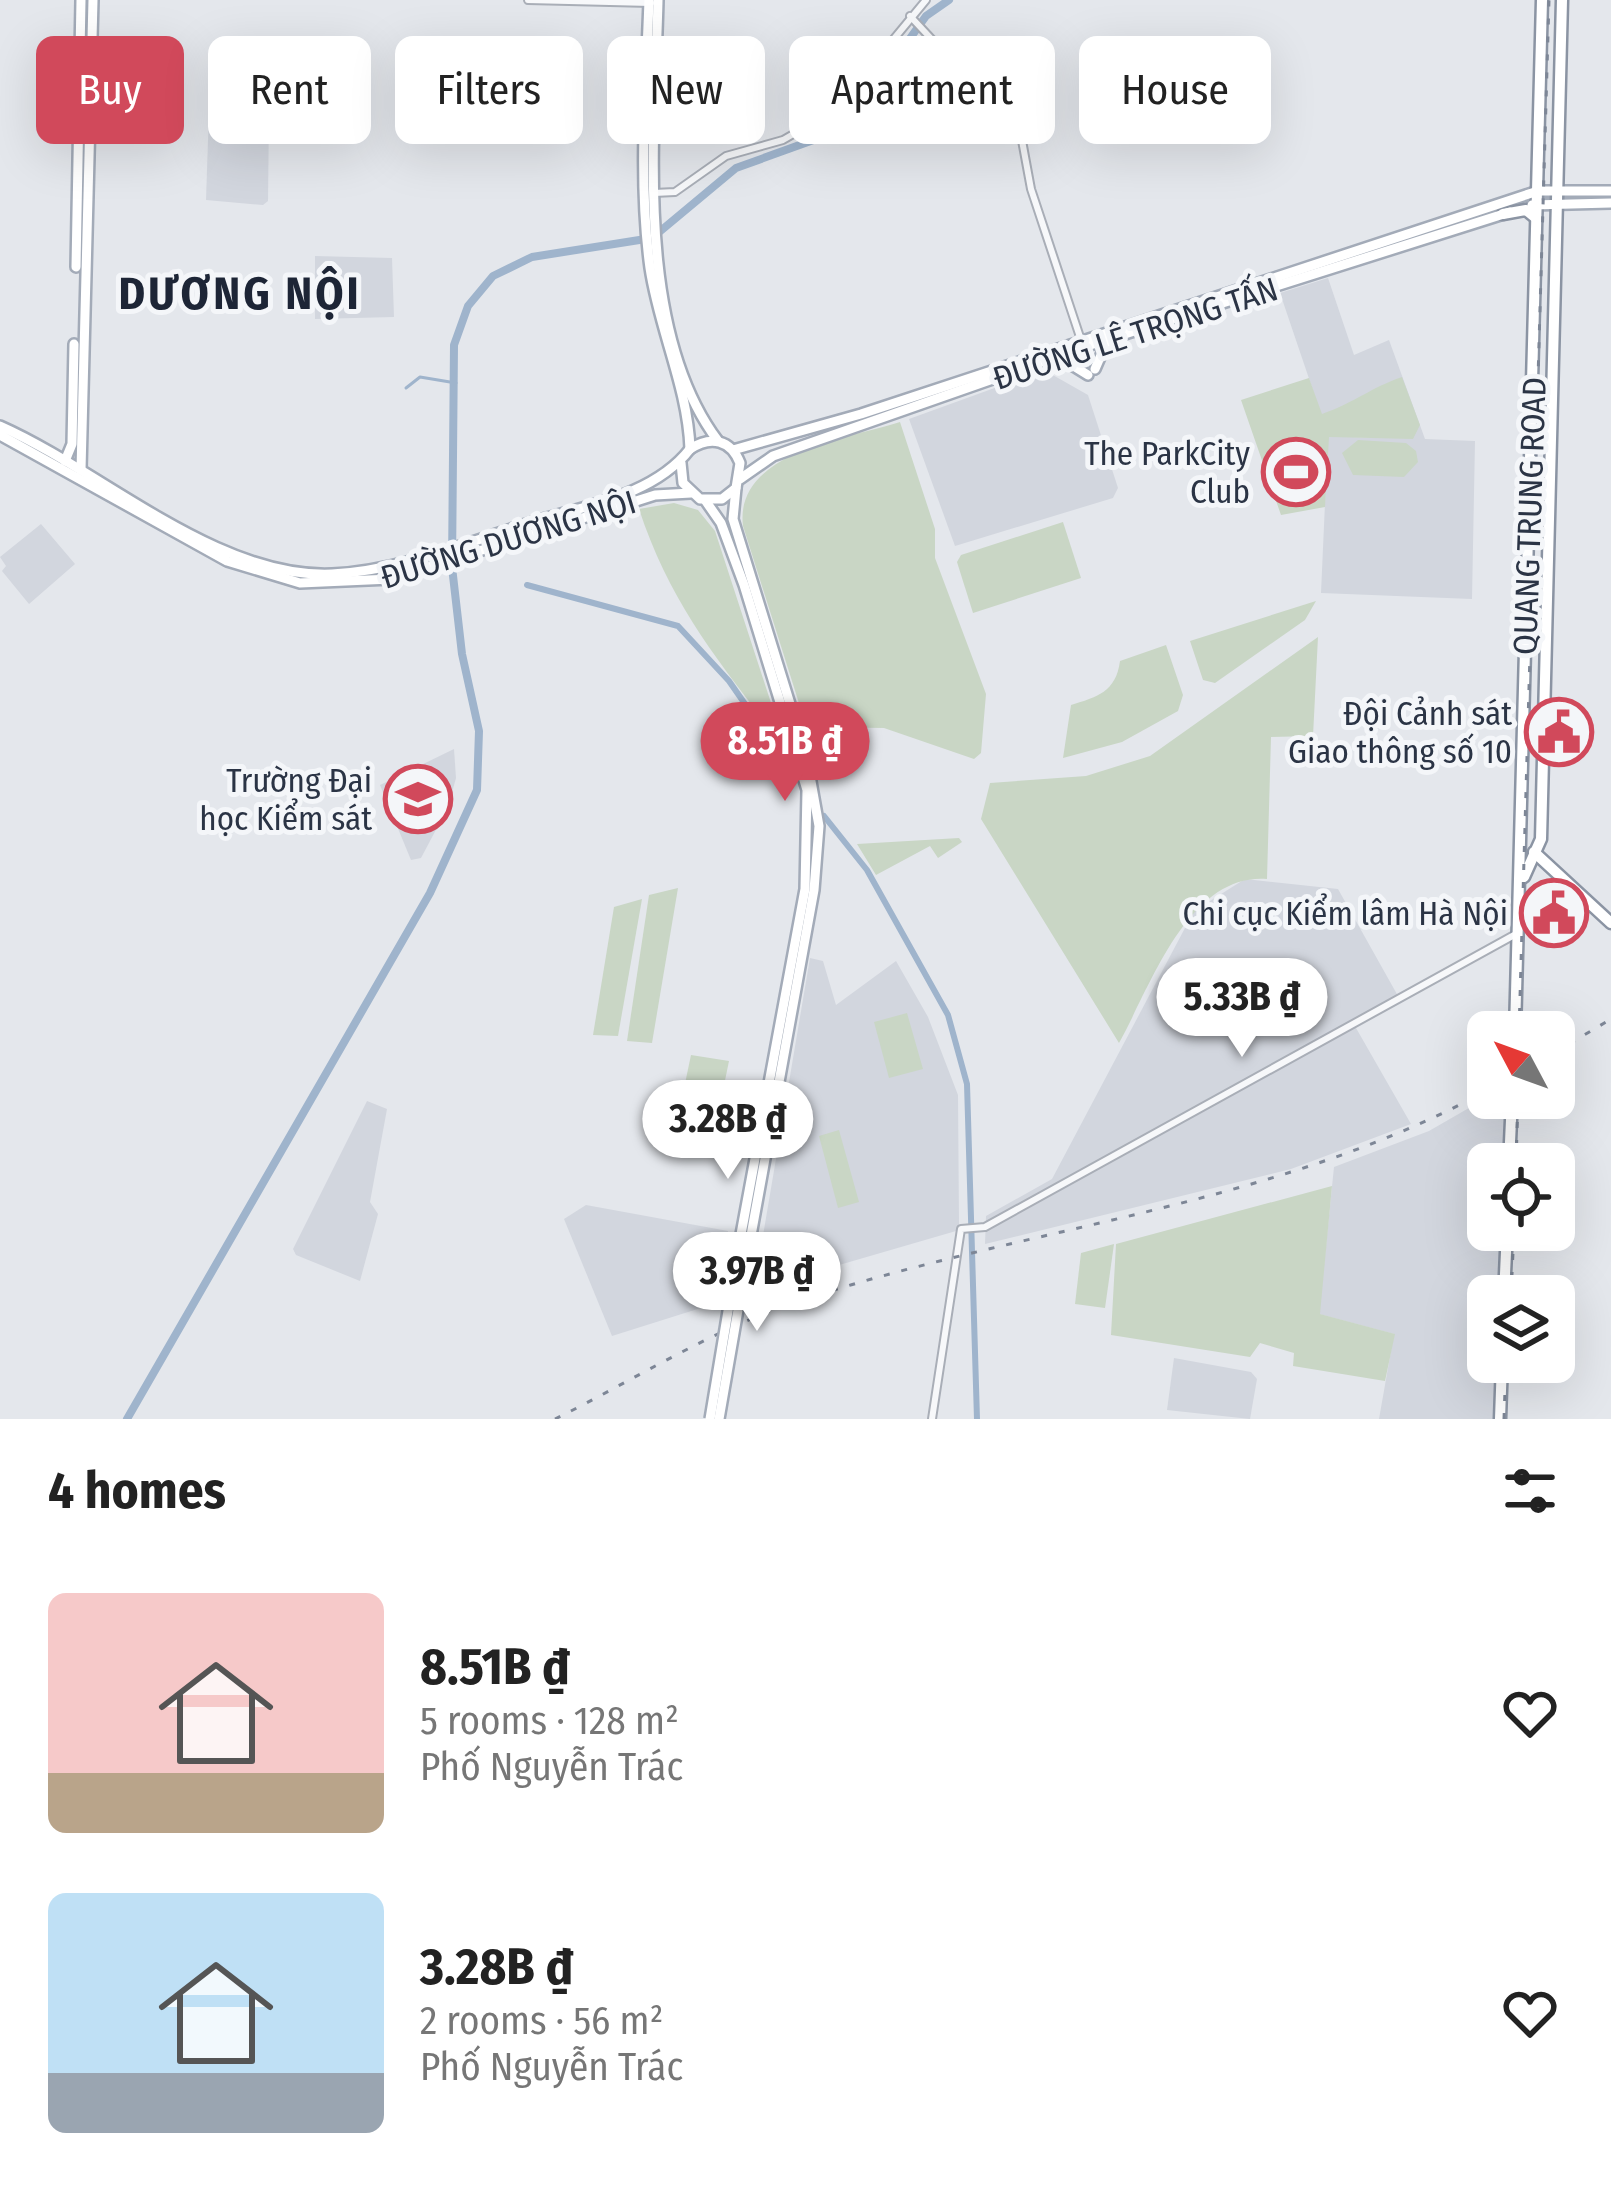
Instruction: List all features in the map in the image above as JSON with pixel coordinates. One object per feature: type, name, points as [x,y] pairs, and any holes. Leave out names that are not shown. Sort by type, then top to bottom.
[{"type":"highway","name":"QUANG TRUNG ROAD","points":[[1521,1011],[1537,221],[1533,198],[1542,0]]},
{"type":"highway","name":"QUANG TRUNG ROAD","points":[[1541,839],[1562,0]]},
{"type":"highway","points":[[1503,214],[1529,211],[1537,221]]},
{"type":"highway","points":[[1523,880],[1541,839]]},
{"type":"highway","points":[[1541,839],[1557,869]]},
{"type":"highway","points":[[1522,841],[1611,923]]},
{"type":"highway","points":[[1523,880],[1535,866],[1557,869]]},
{"type":"highway","points":[[1501,1419],[1502,1383]]},
{"type":"main road","points":[[81,0],[83,36]]},
{"type":"main road","points":[[90,36],[93,0]]},
{"type":"main road","points":[[651,222],[654,2]]},
{"type":"main road","points":[[654,2],[651,222],[661,328],[687,413],[690,448],[681,463],[691,494],[705,500],[722,499],[738,483]]},
{"type":"main road","points":[[76,267],[83,144]]},
{"type":"main road","points":[[65,461],[78,426],[85,144]]},
{"type":"main road","points":[[1533,198],[1611,191]]},
{"type":"main road","points":[[1560,195],[1611,203]]},
{"type":"main road","name":"ĐƯỜNG LÊ TRỌNG TẤN","points":[[738,483],[773,456],[1108,339],[1503,214],[1533,198]]},
{"type":"main road","name":"ĐƯỜNG LÊ TRỌNG TẤN","points":[[734,450],[841,421],[1533,198]]},
{"type":"main road","points":[[654,260],[700,417],[718,441],[734,450],[738,483],[733,519],[807,790],[805,889],[786,1015],[710,1419]]},
{"type":"main road","points":[[1059,356],[1091,372],[1108,339]]},
{"type":"main road","points":[[74,344],[81,470]]},
{"type":"main road","name":"ĐƯỜNG DƯƠNG NỘI","points":[[0,426],[192,538]]},
{"type":"main road","name":"ĐƯỜNG DƯƠNG NỘI","points":[[0,435],[192,538],[304,574],[435,558],[585,511],[655,495],[691,494]]},
{"type":"main road","points":[[690,448],[718,441]]},
{"type":"main road","name":"ĐƯỜNG DƯƠNG NỘI","points":[[585,511],[661,479],[681,463]]},
{"type":"main road","points":[[705,500],[721,523],[748,584]]},
{"type":"main road","points":[[719,1419],[744,1243]]},
{"type":"street","points":[[529,0],[654,2]]},
{"type":"street","points":[[654,193],[675,192],[726,156],[783,140],[835,110],[926,0]]},
{"type":"street","points":[[912,18],[1021,135],[1031,189],[1081,340]]},
{"type":"street","points":[[932,1419],[960,1232],[1520,932]]},
{"type":"shaded area","points":[[208,140],[208,144],[269,144],[268,201],[263,205],[206,200]]},
{"type":"shaded area","points":[[315,256],[392,258],[394,317],[315,319]]},
{"type":"shaded area","points":[[1328,278],[1354,355],[1389,340],[1425,439],[1475,441],[1472,599],[1321,593],[1328,436],[1376,438],[1321,414],[1280,293]]},
{"type":"shaded area","points":[[1044,370],[1088,395],[1118,488],[1113,498],[955,546],[909,419]]},
{"type":"shaded area","points":[[41,524],[75,564],[29,604],[2,571],[6,566],[0,557]]},
{"type":"shaded area","name":"Trường Đại học Kiểm sát","points":[[454,749],[456,778],[448,807],[421,858],[411,860],[380,785]]},
{"type":"shaded area","points":[[1245,879],[1338,889],[1398,996],[1352,1021],[1411,1124],[1291,1169],[985,1244],[986,1216],[1052,1179],[1194,911]]},
{"type":"shaded area","points":[[810,958],[823,961],[836,1005],[896,961],[928,1017],[958,1095],[959,1224],[956,1231],[767,1286],[756,1277]]},
{"type":"shaded area","points":[[367,1101],[387,1109],[370,1202],[378,1214],[360,1281],[296,1255],[293,1249]]},
{"type":"shaded area","points":[[1467,1109],[1467,1119],[1507,1119],[1505,1143],[1467,1143],[1467,1251],[1501,1251],[1500,1275],[1467,1275],[1467,1383],[1495,1383],[1493,1419],[1379,1419],[1394,1334],[1319,1314],[1334,1167],[1429,1131]]},
{"type":"shaded area","points":[[586,1205],[728,1231],[720,1288],[704,1307],[612,1336],[564,1219]]},
{"type":"shaded area","points":[[1174,1358],[1251,1372],[1257,1379],[1250,1419],[1167,1410]]},
{"type":"green space","name":"The ParkCity Club","points":[[1402,377],[1420,425],[1413,439],[1329,437],[1325,507],[1281,515],[1241,400],[1309,378],[1322,414]]},
{"type":"green space","points":[[900,422],[935,529],[935,558],[986,694],[981,753],[974,759],[884,728],[819,727],[804,719],[743,526],[745,501],[756,481],[775,465],[825,443]]},
{"type":"green space","points":[[1358,440],[1406,443],[1416,451],[1418,462],[1404,477],[1353,475],[1342,453]]},
{"type":"green space","points":[[674,503],[698,510],[715,531],[786,749],[702,636],[652,545],[639,509]]},
{"type":"green space","points":[[1063,522],[1081,578],[973,613],[957,562],[961,555]]},
{"type":"green space","points":[[1316,601],[1305,620],[1215,683],[1203,680],[1190,641]]},
{"type":"green space","points":[[1318,637],[1313,736],[1271,737],[1267,879],[1239,882],[1215,894],[1194,913],[1159,964],[1119,1043],[981,819],[990,783],[1086,776],[1150,756]]},
{"type":"green space","points":[[1166,645],[1183,695],[1178,711],[1122,742],[1063,758],[1071,705],[1110,686],[1120,661]]},
{"type":"green space","points":[[959,838],[962,842],[938,858],[930,846],[876,875],[857,844]]},
{"type":"green space","points":[[678,888],[652,1043],[627,1041],[649,895]]},
{"type":"green space","points":[[642,899],[618,1036],[593,1035],[614,907]]},
{"type":"green space","points":[[907,1013],[923,1069],[889,1078],[874,1022]]},
{"type":"green space","points":[[691,1055],[729,1061],[721,1100],[683,1093]]},
{"type":"green space","points":[[839,1130],[859,1202],[838,1208],[819,1136]]},
{"type":"green space","points":[[1332,1186],[1320,1314],[1395,1334],[1385,1381],[1293,1366],[1294,1353],[1260,1343],[1250,1357],[1111,1335],[1116,1244]]},
{"type":"green space","points":[[1114,1244],[1105,1308],[1075,1304],[1081,1253]]},
{"type":"waterway","points":[[127,1419],[430,893],[477,790],[479,731],[462,654],[452,567],[454,345],[468,306],[493,276],[532,257],[652,238],[736,168],[819,138],[876,86],[926,16],[949,0]]},
{"type":"waterway","points":[[406,388],[420,377],[456,383]]},
{"type":"waterway","points":[[527,585],[678,626],[729,681],[793,773]]},
{"type":"waterway","points":[[824,816],[867,870],[948,1015],[967,1084],[977,1419]]},
{"type":"railway","points":[[1520,1011],[1549,0]]},
{"type":"railway","points":[[1575,1040],[1611,1019]]},
{"type":"railway","points":[[555,1419],[703,1341],[793,1303],[1234,1189],[1406,1130],[1467,1100]]},
{"type":"railway","points":[[1517,1119],[1517,1143]]},
{"type":"railway","points":[[1512,1275],[1513,1251]]},
{"type":"railway","points":[[1504,1419],[1505,1383]]},
{"type":"place","name":"The ParkCity Club","points":[[1296,472]]},
{"type":"place","name":"Đội Cảnh sát Giao thông số 10","points":[[1559,732]]},
{"type":"place","name":"Trường Đại học Kiểm sát","points":[[418,799]]},
{"type":"place","name":"Chi cục Kiểm lâm Hà Nội","points":[[1554,913]]},
{"type":"district","name":"DƯƠNG NỘI","points":[[240,293]]}]
